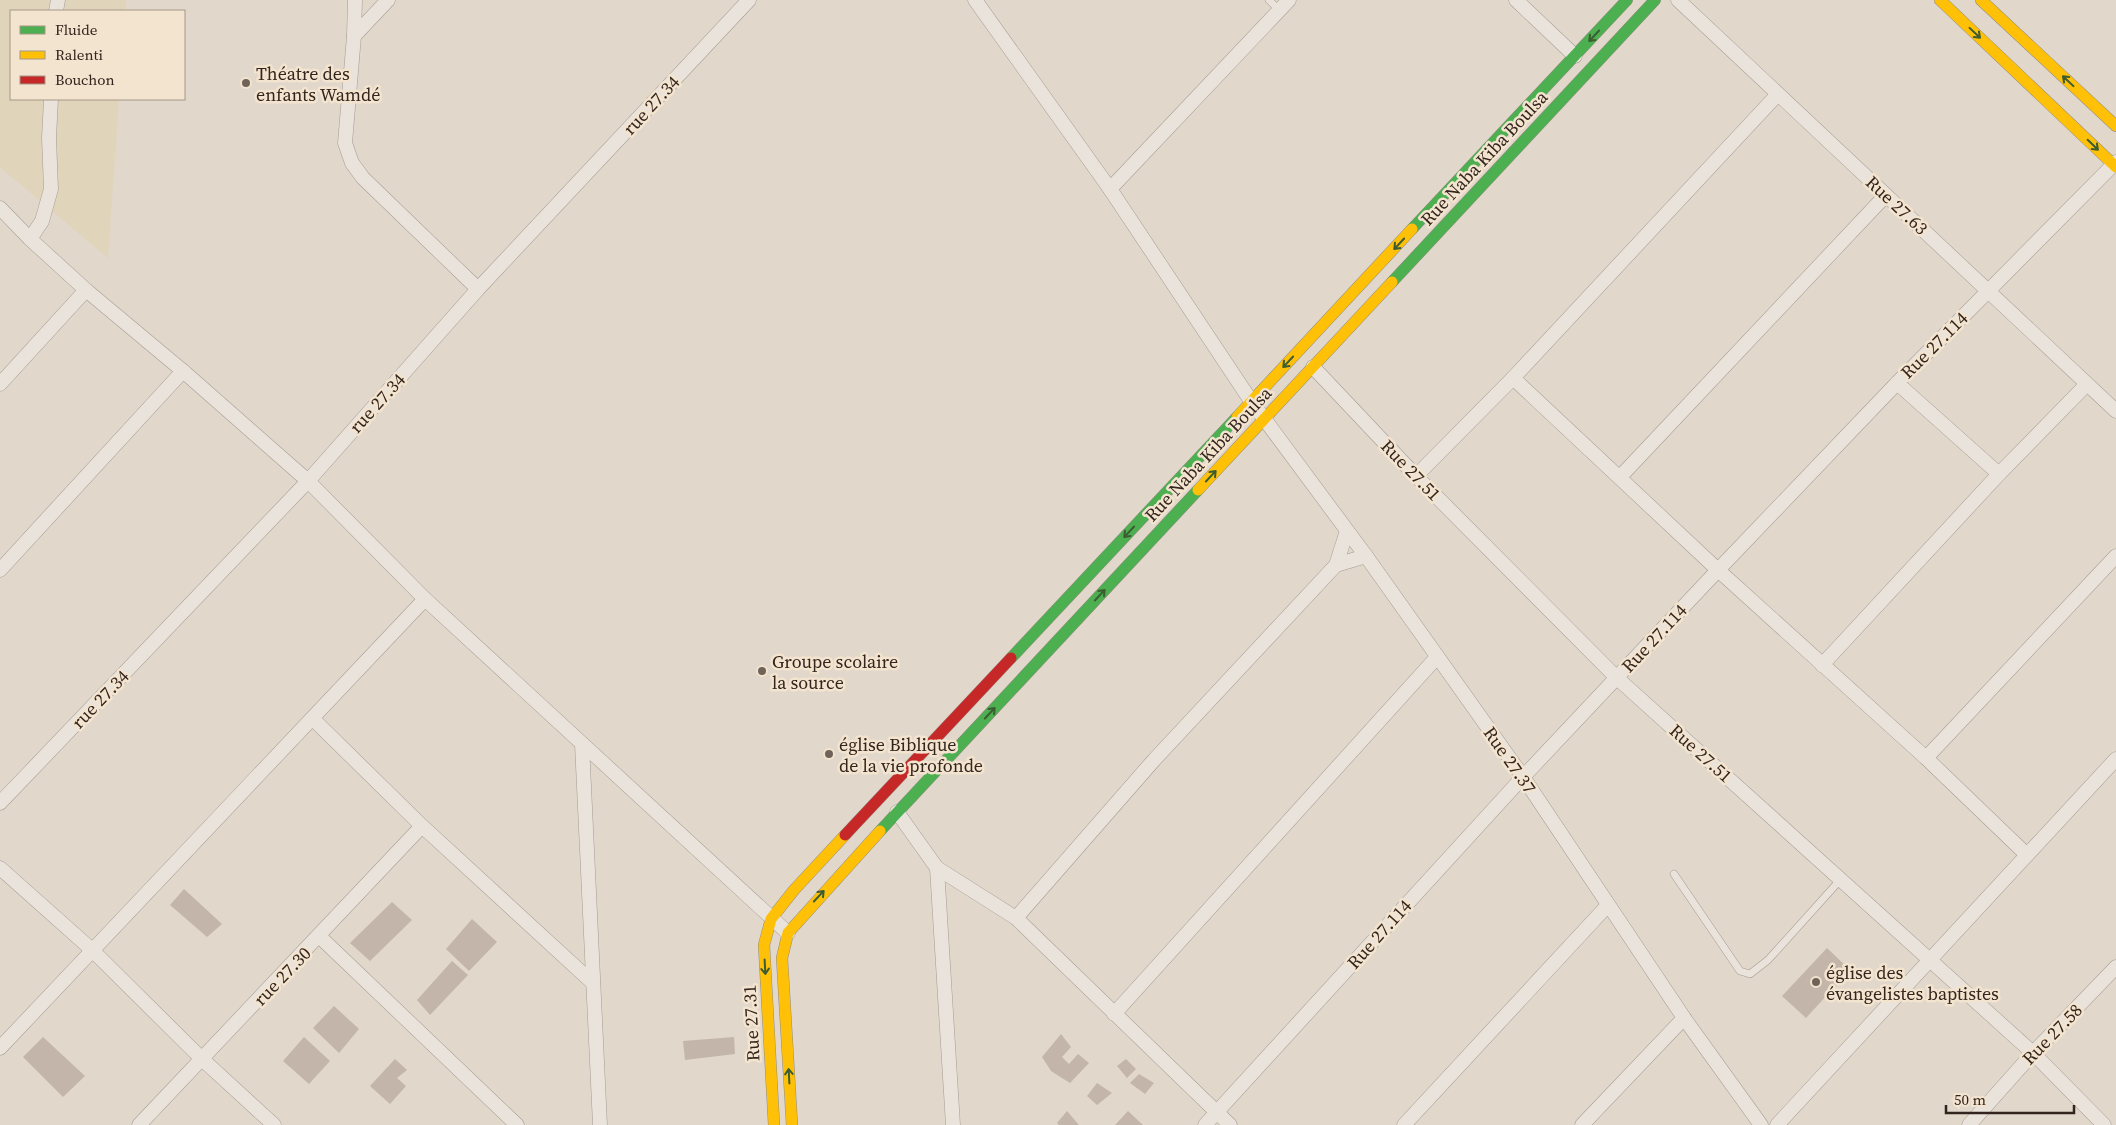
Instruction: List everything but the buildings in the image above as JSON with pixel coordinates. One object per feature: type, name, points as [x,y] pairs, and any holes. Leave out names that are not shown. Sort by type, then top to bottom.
[{"type":"street","points":[[355,0],[354,36],[345,143],[352,162],[363,178],[478,289]]},
{"type":"street","points":[[354,36],[388,0]]},
{"type":"street","name":"rue 27.34","points":[[0,803],[308,481],[478,289],[749,0]]},
{"type":"street","name":"Rue 27.37","points":[[975,0],[1110,189],[1251,401],[1366,556],[1523,777],[1684,1018],[1761,1125]]},
{"type":"street","points":[[1516,0],[1575,56]]},
{"type":"street","name":"Rue Naba Kiba Boulsa","points":[[771,919],[800,883],[1627,0]]},
{"type":"street","name":"Rue Naba Kiba Boulsa","points":[[788,933],[897,812],[1655,0]]},
{"type":"street","name":"Rue 27.63","points":[[1678,0],[1886,194],[2086,385],[2116,411]]},
{"type":"street","points":[[1940,0],[2115,165]]},
{"type":"street","points":[[1981,0],[2116,126]]},
{"type":"street","points":[[1110,189],[1279,3]]},
{"type":"street","points":[[1416,476],[1513,378],[1778,94]]},
{"type":"street","points":[[30,239],[42,221],[51,189],[49,138],[51,100]]},
{"type":"street","name":"Rue 27.114","points":[[1205,1125],[1523,777],[1718,570],[1897,383],[2115,165]]},
{"type":"street","points":[[1620,477],[1886,194]]},
{"type":"street","points":[[0,208],[30,239],[86,290],[183,371],[308,481],[425,599],[788,933]]},
{"type":"street","points":[[0,384],[86,290]]},
{"type":"street","name":"Rue 27.51","points":[[1313,367],[1416,476],[1617,678],[2033,1052],[2104,1125]]},
{"type":"street","points":[[0,570],[183,371]]},
{"type":"street","points":[[1513,378],[1718,570],[1926,758],[2027,856]]},
{"type":"street","points":[[1897,383],[1999,474]]},
{"type":"street","points":[[1822,664],[1999,474],[2086,385]]},
{"type":"street","points":[[1016,918],[1154,760],[1336,566],[1347,531]]},
{"type":"street","points":[[1336,566],[1366,556]]},
{"type":"street","points":[[1926,758],[2116,556]]},
{"type":"street","points":[[0,1048],[425,599]]},
{"type":"street","points":[[1114,1014],[1438,657]]},
{"type":"street","points":[[313,719],[422,826],[593,983]]},
{"type":"street","points":[[582,744],[600,1125]]},
{"type":"street","points":[[1777,1125],[2116,759]]},
{"type":"street","points":[[897,812],[937,868],[1016,918],[1230,1125]]},
{"type":"street","name":"rue 27.30","points":[[139,1125],[320,937],[422,826]]},
{"type":"street","points":[[0,868],[92,949],[202,1059],[274,1125]]},
{"type":"street","points":[[937,868],[953,1125]]},
{"type":"street","points":[[1404,1125],[1608,905]]},
{"type":"street","name":"Rue 27.31","points":[[771,919],[764,945],[774,1125]]},
{"type":"street","name":"Rue 27.31","points":[[788,933],[782,958],[792,1125]]},
{"type":"street","points":[[320,937],[517,1125]]},
{"type":"street","name":"Rue 27.58","points":[[1969,1125],[2033,1052],[2116,967]]},
{"type":"street","points":[[1582,1125],[1684,1018]]},
{"type":"lane","points":[[1674,874],[1740,970],[1750,974],[1768,960],[1841,879]]},
{"type":"shaded area","points":[[0,0],[126,0],[125,10],[10,10],[10,100],[119,100],[108,258],[0,167]]},
{"type":"traffic: fast","points":[[1412,229],[1627,0]]},
{"type":"traffic: fast","points":[[1392,282],[1655,0]]},
{"type":"traffic: fast","points":[[1011,658],[1237,417]]},
{"type":"traffic: fast","points":[[880,831],[1198,490]]},
{"type":"traffic: slow","points":[[1940,0],[2116,167]]},
{"type":"traffic: slow","points":[[1981,0],[2116,126]]},
{"type":"traffic: slow","points":[[1237,417],[1412,229]]},
{"type":"traffic: slow","points":[[1198,490],[1392,282]]},
{"type":"traffic: slow","points":[[792,1125],[782,958],[788,933],[880,831]]},
{"type":"traffic: slow","points":[[774,1125],[764,945],[771,919],[794,890],[845,835]]},
{"type":"traffic: jam","points":[[845,835],[1011,658]]},
{"type":"place","name":"Théatre des enfants Wamdé","points":[[246,83]]},
{"type":"place","name":"Groupe scolaire la source","points":[[762,671]]},
{"type":"place","name":"église Biblique de la vie profonde","points":[[829,754]]},
{"type":"place","name":"église des évangelistes baptistes","points":[[1816,982]]}]
